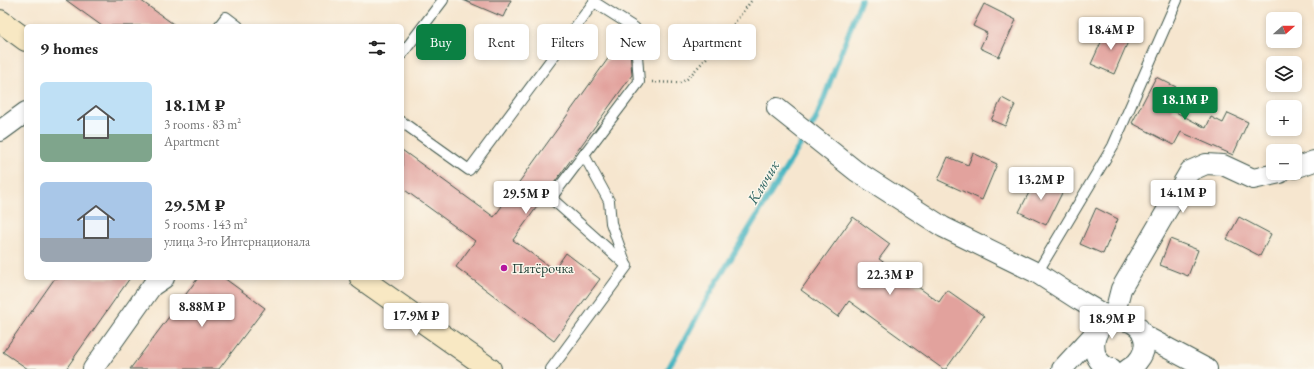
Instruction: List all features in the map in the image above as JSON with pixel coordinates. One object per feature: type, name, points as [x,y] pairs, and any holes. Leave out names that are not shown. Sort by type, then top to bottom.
[{"type":"main road","points":[[0,21],[24,39]]},
{"type":"main road","points":[[364,280],[490,369]]},
{"type":"street","points":[[777,108],[856,171],[943,227],[1037,273],[1079,300],[1106,325]]},
{"type":"street","points":[[0,131],[24,113]]},
{"type":"street","points":[[1302,165],[1314,161]]},
{"type":"street","points":[[1106,366],[1096,355],[1094,338],[1106,325],[1121,289],[1190,171],[1206,164],[1223,165],[1253,179],[1266,176]]},
{"type":"street","points":[[93,369],[152,286],[161,280]]},
{"type":"street","points":[[1063,368],[1106,325],[1122,319],[1131,322],[1138,327],[1143,335],[1145,344],[1144,353],[1141,359],[1135,366],[1128,369]]},
{"type":"street","points":[[1143,335],[1207,369]]},
{"type":"street","points":[[1063,368],[1106,366]]},
{"type":"lane","points":[[404,51],[443,0]]},
{"type":"lane","points":[[1037,273],[1113,146],[1177,0]]},
{"type":"lane","points":[[404,123],[470,170],[594,2],[635,28],[639,82],[552,198],[627,266]]},
{"type":"lane","points":[[221,24],[226,17],[235,24]]},
{"type":"lane","points":[[584,155],[609,201],[611,223],[627,266]]},
{"type":"lane","points":[[551,369],[627,266]]},
{"type":"path","points":[[639,82],[680,83],[687,79],[713,51],[752,0]]},
{"type":"building","points":[[66,0],[140,0],[173,24],[99,24]]},
{"type":"building","points":[[463,0],[511,0],[503,17]]},
{"type":"building","points":[[984,4],[1016,20],[999,57],[980,48],[987,33],[973,26]]},
{"type":"building","points":[[1108,27],[1130,37],[1114,74],[1091,64]]},
{"type":"building","points":[[607,60],[631,60],[632,75],[513,240],[554,270],[566,253],[600,279],[554,341],[456,267],[475,241],[404,189],[404,151],[494,217]]},
{"type":"building","points":[[1156,77],[1176,87],[1171,95],[1178,99],[1172,110],[1206,128],[1211,117],[1223,123],[1228,113],[1248,122],[1233,155],[1181,132],[1174,145],[1132,123]]},
{"type":"building","points":[[1002,98],[1015,105],[1005,126],[991,120]]},
{"type":"building","points":[[973,153],[997,164],[982,200],[938,180],[948,157],[968,165]]},
{"type":"building","points":[[1037,177],[1063,191],[1046,225],[1019,212]]},
{"type":"building","points":[[1096,208],[1118,219],[1103,254],[1080,244]]},
{"type":"building","points":[[853,217],[890,244],[879,259],[939,302],[947,290],[984,316],[946,369],[943,369],[849,301],[838,317],[801,290]]},
{"type":"building","points":[[1239,217],[1271,234],[1260,256],[1227,239]]},
{"type":"building","points":[[1170,239],[1198,250],[1188,276],[1160,265]]},
{"type":"building","points":[[54,280],[129,280],[66,369],[28,369],[3,352]]},
{"type":"building","points":[[197,280],[227,280],[265,308],[219,369],[130,369]]},
{"type":"waterway","name":"Ключик","points":[[668,369],[716,283],[816,119],[861,0]]},
{"type":"place","name":"Пятёрочка","points":[[504,268]]}]
